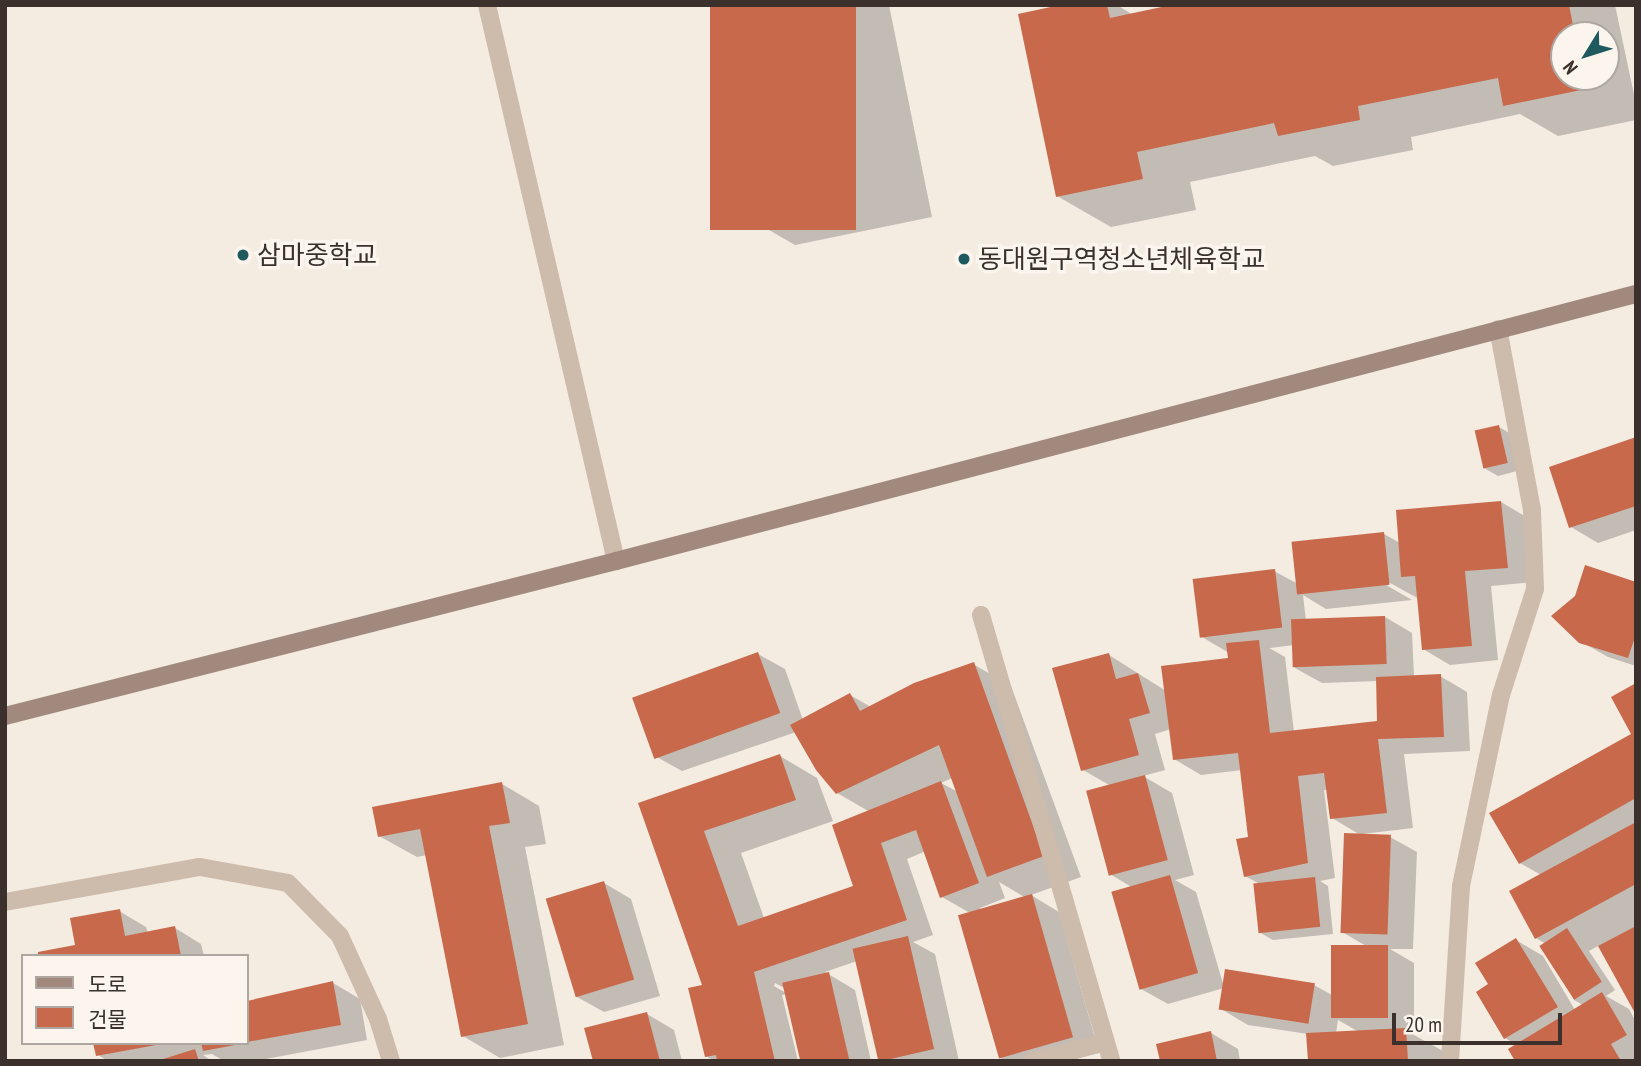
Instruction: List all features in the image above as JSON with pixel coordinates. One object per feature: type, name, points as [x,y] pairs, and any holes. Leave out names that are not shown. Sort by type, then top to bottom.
[{"type":"street","points":[[487,5],[616,561]]},
{"type":"street","points":[[5,716],[616,561],[1636,294]]},
{"type":"street","points":[[1450,1061],[1461,886],[1500,695],[1535,589],[1532,510],[1499,329]]},
{"type":"street","points":[[981,615],[1111,1061]]},
{"type":"street","points":[[5,902],[200,867],[288,883],[340,936],[378,1019],[391,1061]]},
{"type":"street","points":[[1033,1061],[1106,1042]]},
{"type":"building","points":[[710,5],[856,5],[856,230],[710,230]]},
{"type":"building","points":[[1060,5],[1107,5],[1110,18],[1171,5],[1569,5],[1572,21],[1550,21],[1550,91],[1576,91],[1503,106],[1498,78],[1358,106],[1360,120],[1278,136],[1274,123],[1137,152],[1143,179],[1056,197],[1018,14]]},
{"type":"building","points":[[1499,425],[1508,463],[1483,469],[1475,431]]},
{"type":"building","points":[[1636,437],[1636,506],[1569,528],[1549,467]]},
{"type":"building","points":[[1501,501],[1508,568],[1465,571],[1472,646],[1422,650],[1415,576],[1401,577],[1396,510]]},
{"type":"building","points":[[1384,532],[1390,585],[1297,594],[1292,542]]},
{"type":"building","points":[[1585,565],[1636,582],[1636,634],[1628,658],[1579,643],[1551,616],[1575,596]]},
{"type":"building","points":[[1275,569],[1282,628],[1200,638],[1193,579]]},
{"type":"building","points":[[1385,616],[1387,664],[1293,667],[1291,619]]},
{"type":"building","points":[[1259,640],[1270,733],[1377,721],[1376,677],[1441,674],[1444,737],[1378,739],[1387,813],[1330,819],[1324,773],[1298,776],[1308,863],[1244,877],[1236,839],[1248,837],[1238,753],[1173,760],[1161,666],[1228,658],[1226,643]]},
{"type":"building","points":[[758,652],[780,713],[654,759],[632,698]]},
{"type":"building","points":[[1109,653],[1116,679],[1138,673],[1150,713],[1129,719],[1139,755],[1081,771],[1052,668]]},
{"type":"building","points":[[974,662],[1044,856],[987,877],[939,745],[836,794],[816,770],[790,725],[850,693],[860,711],[914,683]]},
{"type":"building","points":[[1636,683],[1636,798],[1519,864],[1489,813],[1631,734],[1611,697]]},
{"type":"building","points":[[780,754],[796,800],[704,831],[738,926],[853,886],[832,825],[941,781],[979,883],[940,898],[916,830],[881,843],[907,920],[754,972],[775,1061],[717,1061],[716,1055],[705,1057],[688,988],[702,985],[638,803]]},
{"type":"building","points":[[1145,775],[1168,860],[1109,876],[1086,791]]},
{"type":"building","points":[[502,782],[510,823],[489,826],[528,1024],[461,1037],[420,829],[378,837],[372,807]]},
{"type":"building","points":[[1636,822],[1636,884],[1535,939],[1509,891]]},
{"type":"building","points":[[1344,833],[1391,835],[1387,935],[1341,933]]},
{"type":"building","points":[[1170,875],[1198,973],[1139,990],[1111,892]]},
{"type":"building","points":[[1315,877],[1320,927],[1259,933],[1253,883]]},
{"type":"building","points":[[604,881],[634,979],[576,997],[546,899]]},
{"type":"building","points":[[1032,894],[1073,1037],[999,1058],[958,915]]},
{"type":"building","points":[[120,909],[125,936],[175,926],[181,954],[38,954],[75,945],[70,918]]},
{"type":"building","points":[[1636,926],[1636,1015],[1598,946]]},
{"type":"building","points":[[1567,928],[1602,982],[1574,1000],[1539,946]]},
{"type":"building","points":[[908,936],[934,1049],[878,1061],[852,949]]},
{"type":"building","points":[[1516,938],[1558,1007],[1504,1039],[1476,992],[1488,984],[1475,963]]},
{"type":"building","points":[[1331,945],[1388,945],[1388,1018],[1331,1018]]},
{"type":"building","points":[[1225,969],[1315,983],[1308,1024],[1219,1009]]},
{"type":"building","points":[[829,972],[849,1061],[800,1061],[782,983]]},
{"type":"building","points":[[333,981],[341,1025],[248,1042],[248,1001]]},
{"type":"building","points":[[1602,992],[1627,1035],[1611,1044],[1621,1061],[1515,1061],[1508,1049]]},
{"type":"building","points":[[647,1012],[660,1061],[593,1061],[584,1028]]},
{"type":"building","points":[[1406,1028],[1408,1061],[1308,1061],[1306,1033]]},
{"type":"building","points":[[1211,1031],[1217,1061],[1160,1061],[1156,1044]]},
{"type":"building","points":[[93,1045],[156,1045],[96,1056]]},
{"type":"building","points":[[202,1045],[235,1045],[203,1051]]},
{"type":"building","points":[[195,1049],[199,1061],[160,1061],[160,1060]]},
{"type":"place","name":"삼마중학교","points":[[243,255]]},
{"type":"place","name":"동대원구역청소년체육학교","points":[[964,259]]}]
